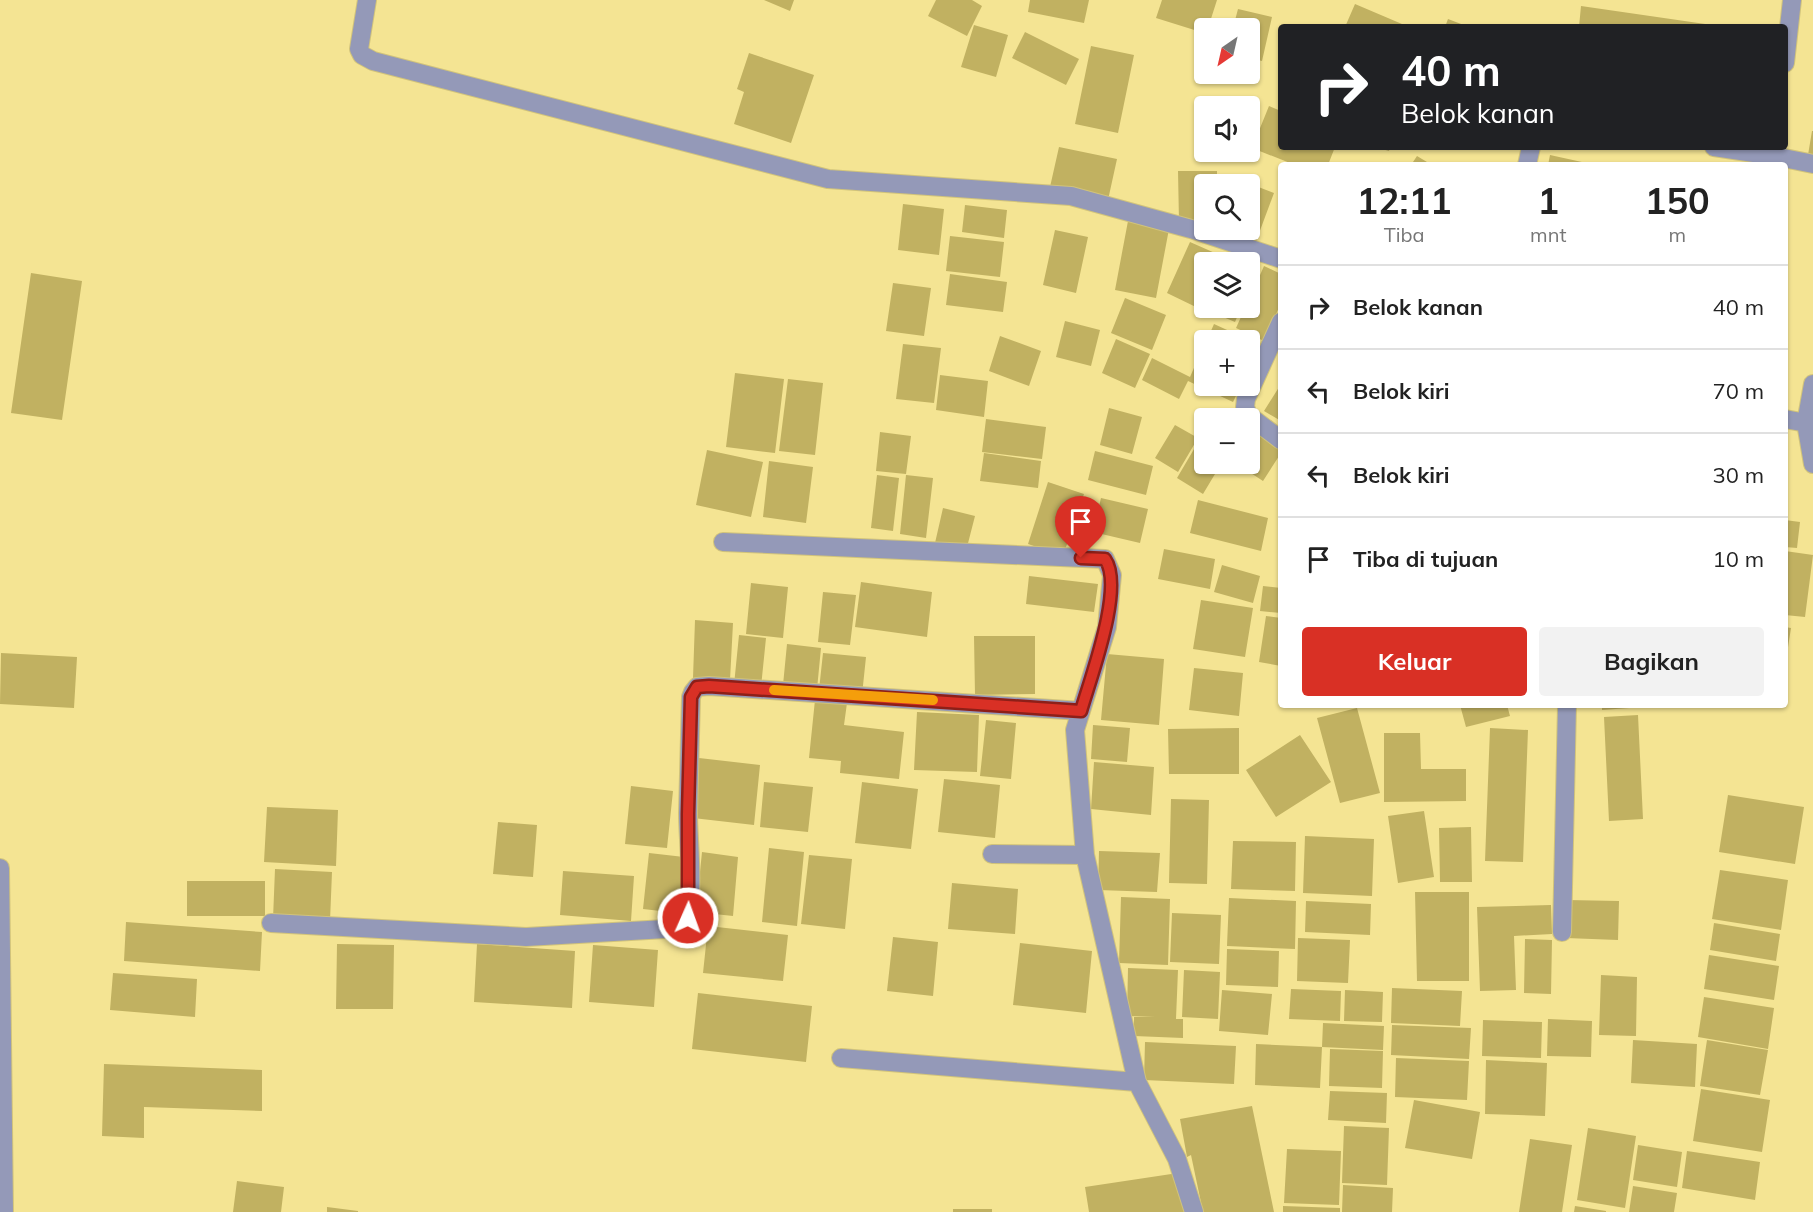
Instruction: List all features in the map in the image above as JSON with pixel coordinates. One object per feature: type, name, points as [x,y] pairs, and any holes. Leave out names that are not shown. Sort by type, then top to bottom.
[{"type":"street","points":[[367,0],[359,49],[362,55],[373,61],[828,179],[1071,196],[1191,229],[1278,258]]},
{"type":"street","points":[[1788,36],[1792,0]]},
{"type":"street","points":[[1760,150],[1775,151],[1813,164]]},
{"type":"street","points":[[1278,329],[1246,399],[1245,407],[1248,415],[1278,438]]},
{"type":"street","points":[[1813,384],[1806,423],[1813,464]]},
{"type":"street","points":[[1788,419],[1806,423]]},
{"type":"street","points":[[723,542],[1105,559],[1112,574],[1107,627],[1076,730],[1085,855],[1137,1082],[1177,1159],[1194,1212]]},
{"type":"street","points":[[271,923],[525,937],[683,928],[688,918],[689,901],[688,814],[691,697],[697,687],[1081,711]]},
{"type":"street","points":[[1562,932],[1567,708]]},
{"type":"street","points":[[992,854],[1085,855]]},
{"type":"street","points":[[0,868],[4,1212]]},
{"type":"street","points":[[841,1058],[1137,1082]]},
{"type":"building","points":[[764,0],[794,0],[790,11]]},
{"type":"building","points":[[936,0],[972,0],[982,6],[967,36],[928,16]]},
{"type":"building","points":[[1030,0],[1089,0],[1084,23],[1028,12]]},
{"type":"building","points":[[1162,0],[1217,0],[1211,18],[1194,18],[1194,30],[1156,18]]},
{"type":"building","points":[[1355,4],[1402,24],[1346,24]]},
{"type":"building","points":[[1581,6],[1705,24],[1579,24]]},
{"type":"building","points":[[1238,9],[1272,17],[1262,61],[1260,60],[1260,18],[1236,18]]},
{"type":"building","points":[[1448,19],[1461,24],[1446,24]]},
{"type":"building","points":[[974,25],[1008,35],[996,77],[961,67]]},
{"type":"building","points":[[1025,32],[1079,59],[1066,85],[1012,58]]},
{"type":"building","points":[[1091,46],[1134,55],[1118,133],[1075,124]]},
{"type":"building","points":[[749,53],[814,75],[791,143],[734,124],[744,92],[737,89]]},
{"type":"building","points":[[1269,106],[1278,110],[1278,150],[1334,150],[1329,162],[1287,162],[1260,151],[1260,128]]},
{"type":"building","points":[[1813,131],[1813,162],[1807,161]]},
{"type":"building","points":[[1059,147],[1117,159],[1108,200],[1050,187]]},
{"type":"building","points":[[1550,155],[1582,162],[1549,162]]},
{"type":"building","points":[[1417,156],[1427,162],[1413,162]]},
{"type":"building","points":[[1178,171],[1217,171],[1217,174],[1194,174],[1194,221],[1179,222]]},
{"type":"building","points":[[1260,188],[1274,193],[1260,231]]},
{"type":"building","points":[[903,204],[944,209],[939,255],[898,250]]},
{"type":"building","points":[[965,205],[1007,210],[1004,238],[962,232]]},
{"type":"building","points":[[1128,221],[1169,229],[1156,298],[1115,290]]},
{"type":"building","points":[[1055,230],[1088,237],[1076,293],[1043,285]]},
{"type":"building","points":[[950,236],[1004,242],[1000,277],[946,271]]},
{"type":"building","points":[[1245,240],[1256,240],[1255,244]]},
{"type":"building","points":[[1190,242],[1213,252],[1194,252],[1194,306],[1167,293]]},
{"type":"building","points":[[1264,266],[1278,273],[1278,310],[1264,341],[1260,339],[1260,330],[1236,328],[1240,318],[1260,318],[1260,275]]},
{"type":"building","points":[[31,273],[82,281],[62,420],[11,413]]},
{"type":"building","points":[[950,274],[1007,282],[1003,312],[946,305]]},
{"type":"building","points":[[893,283],[931,288],[924,336],[886,331]]},
{"type":"building","points":[[1125,298],[1166,315],[1152,350],[1111,333]]},
{"type":"building","points":[[1065,321],[1100,330],[1091,366],[1056,357]]},
{"type":"building","points":[[1214,324],[1227,330],[1211,330]]},
{"type":"building","points":[[1000,336],[1041,351],[1029,386],[989,371]]},
{"type":"building","points":[[1116,339],[1150,354],[1135,388],[1102,373]]},
{"type":"building","points":[[903,344],[941,348],[934,403],[896,399]]},
{"type":"building","points":[[1152,358],[1190,377],[1194,368],[1194,384],[1188,381],[1179,399],[1142,380]]},
{"type":"building","points":[[735,373],[784,379],[775,453],[726,447]]},
{"type":"building","points":[[940,375],[988,381],[984,417],[936,410]]},
{"type":"building","points":[[788,379],[823,383],[815,455],[779,451]]},
{"type":"building","points":[[1278,389],[1278,419],[1264,411]]},
{"type":"building","points":[[1220,396],[1236,396],[1233,402]]},
{"type":"building","points":[[1109,408],[1142,417],[1132,454],[1100,445]]},
{"type":"building","points":[[986,419],[1046,427],[1042,459],[982,452]]},
{"type":"building","points":[[1175,425],[1194,436],[1194,445],[1178,472],[1155,458]]},
{"type":"building","points":[[880,432],[911,436],[906,474],[876,471]]},
{"type":"building","points":[[1260,432],[1278,444],[1278,458],[1263,481],[1252,474],[1260,474]]},
{"type":"building","points":[[1194,449],[1194,474],[1215,474],[1203,494],[1177,478]]},
{"type":"building","points":[[707,450],[763,462],[751,517],[696,505]]},
{"type":"building","points":[[1095,451],[1153,466],[1146,495],[1088,480]]},
{"type":"building","points":[[984,453],[1041,461],[1038,488],[980,481]]},
{"type":"building","points":[[769,461],[813,467],[806,523],[763,517]]},
{"type":"building","points":[[877,475],[899,478],[893,531],[871,528]]},
{"type":"building","points":[[906,475],[933,478],[926,538],[900,534]]},
{"type":"building","points":[[1048,482],[1084,494],[1063,556],[1028,544]]},
{"type":"building","points":[[1101,498],[1148,509],[1140,543],[1093,532]]},
{"type":"building","points":[[1198,500],[1268,518],[1261,551],[1190,533]]},
{"type":"building","points":[[943,508],[975,516],[966,551],[935,543]]},
{"type":"building","points":[[1788,520],[1800,522],[1797,548],[1788,547]]},
{"type":"building","points":[[1164,549],[1215,559],[1210,589],[1158,579]]},
{"type":"building","points":[[1788,551],[1813,555],[1805,617],[1788,615]]},
{"type":"building","points":[[1222,565],[1260,576],[1253,603],[1214,592]]},
{"type":"building","points":[[1029,576],[1098,584],[1094,612],[1026,604]]},
{"type":"building","points":[[861,582],[932,592],[927,637],[855,627]]},
{"type":"building","points":[[751,583],[788,587],[783,638],[746,634]]},
{"type":"building","points":[[1263,586],[1278,588],[1278,613],[1260,611]]},
{"type":"building","points":[[823,592],[856,595],[850,645],[818,642]]},
{"type":"building","points":[[1201,600],[1253,608],[1245,657],[1193,649]]},
{"type":"building","points":[[1266,616],[1278,618],[1278,665],[1259,662]]},
{"type":"building","points":[[695,620],[733,623],[730,680],[693,678]]},
{"type":"building","points":[[1788,628],[1791,628],[1788,647]]},
{"type":"building","points":[[739,635],[766,638],[761,687],[734,685]]},
{"type":"building","points":[[974,636],[1035,636],[1035,694],[975,695]]},
{"type":"building","points":[[787,644],[821,648],[817,689],[783,685]]},
{"type":"building","points":[[1,653],[77,657],[74,708],[0,704]]},
{"type":"building","points":[[823,653],[866,657],[862,695],[819,690]]},
{"type":"building","points":[[1107,654],[1164,659],[1159,725],[1101,720]]},
{"type":"building","points":[[1194,668],[1243,673],[1239,716],[1189,710]]},
{"type":"building","points":[[815,700],[847,703],[844,725],[904,732],[899,779],[840,773],[841,761],[809,758]]},
{"type":"building","points":[[1357,708],[1380,793],[1340,803],[1317,718]]},
{"type":"building","points":[[1461,708],[1508,708],[1510,716],[1466,727]]},
{"type":"building","points":[[1602,708],[1629,708],[1602,710]]},
{"type":"building","points":[[917,712],[979,715],[977,772],[914,770]]},
{"type":"building","points":[[1638,715],[1643,819],[1609,821],[1604,717]]},
{"type":"building","points":[[986,720],[1016,723],[1011,779],[980,776]]},
{"type":"building","points":[[1093,725],[1130,728],[1127,762],[1091,759]]},
{"type":"building","points":[[1239,728],[1239,774],[1169,774],[1168,729]]},
{"type":"building","points":[[1490,728],[1528,730],[1523,862],[1485,861]]},
{"type":"building","points":[[1384,733],[1420,733],[1421,769],[1466,769],[1466,801],[1384,802]]},
{"type":"building","points":[[1300,735],[1331,782],[1276,817],[1246,770]]},
{"type":"building","points":[[699,758],[760,765],[754,825],[693,818]]},
{"type":"building","points":[[1094,762],[1154,767],[1151,815],[1091,809]]},
{"type":"building","points":[[944,779],[1000,785],[995,838],[938,832]]},
{"type":"building","points":[[764,782],[813,787],[808,832],[760,827]]},
{"type":"building","points":[[862,782],[918,789],[911,849],[855,843]]},
{"type":"building","points":[[631,786],[673,791],[667,848],[625,844]]},
{"type":"building","points":[[1728,795],[1804,807],[1795,864],[1719,852]]},
{"type":"building","points":[[1171,799],[1209,800],[1207,884],[1169,883]]},
{"type":"building","points":[[267,807],[338,810],[336,866],[264,862]]},
{"type":"building","points":[[1424,811],[1434,877],[1398,883],[1388,816]]},
{"type":"building","points":[[498,822],[537,825],[533,877],[493,874]]},
{"type":"building","points":[[1471,827],[1472,882],[1440,882],[1439,828]]},
{"type":"building","points":[[1305,836],[1374,839],[1372,896],[1303,893]]},
{"type":"building","points":[[1233,841],[1296,842],[1295,891],[1231,889]]},
{"type":"building","points":[[769,848],[804,852],[797,926],[762,922]]},
{"type":"building","points":[[1099,851],[1160,853],[1157,892],[1098,890]]},
{"type":"building","points":[[702,852],[738,857],[733,916],[696,912]]},
{"type":"building","points":[[649,853],[684,857],[678,913],[643,909]]},
{"type":"building","points":[[809,855],[852,859],[845,929],[801,924]]},
{"type":"building","points":[[275,869],[332,872],[330,921],[273,919]]},
{"type":"building","points":[[1720,870],[1788,880],[1781,930],[1712,919]]},
{"type":"building","points":[[563,871],[634,876],[631,921],[560,915]]},
{"type":"building","points":[[187,881],[265,881],[265,916],[187,916]]},
{"type":"building","points":[[952,883],[1018,889],[1015,934],[948,929]]},
{"type":"building","points":[[1415,892],[1469,892],[1469,981],[1417,981]]},
{"type":"building","points":[[1121,897],[1170,899],[1168,965],[1119,963]]},
{"type":"building","points":[[1229,898],[1296,901],[1295,949],[1227,946]]},
{"type":"building","points":[[1567,900],[1619,901],[1618,940],[1566,938]]},
{"type":"building","points":[[1306,901],[1371,904],[1370,935],[1305,932]]},
{"type":"building","points":[[1551,905],[1552,934],[1514,936],[1516,990],[1480,991],[1477,907]]},
{"type":"building","points":[[1172,913],[1221,915],[1219,964],[1170,962]]},
{"type":"building","points":[[126,922],[262,932],[260,971],[124,961]]},
{"type":"building","points":[[1714,923],[1780,934],[1776,961],[1710,950]]},
{"type":"building","points":[[708,926],[788,935],[783,981],[703,973]]},
{"type":"building","points":[[893,937],[938,942],[933,996],[887,991]]},
{"type":"building","points":[[1298,938],[1350,940],[1348,983],[1297,981]]},
{"type":"building","points":[[1525,939],[1552,940],[1551,994],[1524,993]]},
{"type":"building","points":[[1020,943],[1092,951],[1086,1013],[1013,1005]]},
{"type":"building","points":[[337,944],[394,945],[393,1009],[336,1009]]},
{"type":"building","points":[[477,944],[575,951],[572,1008],[474,1002]]},
{"type":"building","points":[[593,945],[658,950],[654,1007],[589,1002]]},
{"type":"building","points":[[1227,949],[1279,951],[1278,987],[1226,985]]},
{"type":"building","points":[[1709,955],[1779,966],[1774,1000],[1704,989]]},
{"type":"building","points":[[1128,968],[1178,970],[1176,1019],[1183,1019],[1183,1038],[1134,1036],[1134,1017],[1155,1017],[1127,1016]]},
{"type":"building","points":[[1184,970],[1220,972],[1218,1019],[1182,1017]]},
{"type":"building","points":[[113,973],[197,979],[195,1017],[110,1010]]},
{"type":"building","points":[[1601,975],[1637,977],[1636,1036],[1599,1035]]},
{"type":"building","points":[[1392,988],[1462,991],[1460,1026],[1391,1023]]},
{"type":"building","points":[[1291,989],[1341,991],[1340,1021],[1289,1019]]},
{"type":"building","points":[[1222,990],[1272,994],[1268,1035],[1219,1031]]},
{"type":"building","points":[[1345,990],[1383,992],[1382,1022],[1344,1021]]},
{"type":"building","points":[[698,993],[812,1006],[806,1062],[692,1049]]},
{"type":"building","points":[[1704,997],[1774,1008],[1768,1049],[1698,1037]]},
{"type":"building","points":[[1548,1019],[1592,1021],[1591,1057],[1547,1056]]},
{"type":"building","points":[[1483,1020],[1542,1022],[1541,1058],[1482,1056]]},
{"type":"building","points":[[1323,1023],[1384,1026],[1383,1050],[1322,1047]]},
{"type":"building","points":[[1392,1025],[1471,1028],[1469,1059],[1391,1055]]},
{"type":"building","points":[[1633,1040],[1697,1044],[1695,1087],[1631,1083]]},
{"type":"building","points":[[1707,1040],[1768,1050],[1760,1095],[1700,1086]]},
{"type":"building","points":[[1145,1042],[1236,1046],[1234,1084],[1144,1080]]},
{"type":"building","points":[[1256,1044],[1322,1047],[1320,1088],[1255,1085]]},
{"type":"building","points":[[1330,1049],[1383,1051],[1382,1088],[1329,1086]]},
{"type":"building","points":[[1396,1058],[1469,1061],[1467,1100],[1395,1097]]},
{"type":"building","points":[[1486,1060],[1547,1063],[1545,1116],[1485,1114]]},
{"type":"building","points":[[104,1064],[262,1070],[262,1111],[144,1107],[144,1138],[102,1136]]},
{"type":"building","points":[[1701,1089],[1770,1100],[1762,1152],[1693,1141]]},
{"type":"building","points":[[1330,1091],[1387,1093],[1386,1123],[1328,1120]]},
{"type":"building","points":[[1414,1100],[1480,1112],[1472,1159],[1405,1148]]},
{"type":"building","points":[[1252,1106],[1274,1212],[1203,1212],[1191,1155],[1187,1157],[1180,1119]]},
{"type":"building","points":[[1344,1126],[1389,1128],[1387,1185],[1342,1183]]},
{"type":"building","points":[[1588,1128],[1636,1136],[1625,1208],[1577,1200]]},
{"type":"building","points":[[1530,1139],[1572,1145],[1562,1212],[1519,1212]]},
{"type":"building","points":[[1638,1145],[1682,1152],[1677,1187],[1633,1180]]},
{"type":"building","points":[[1287,1149],[1341,1151],[1339,1205],[1284,1203]]},
{"type":"building","points":[[1687,1151],[1760,1162],[1755,1200],[1682,1188]]},
{"type":"building","points":[[1178,1173],[1185,1212],[1089,1212],[1085,1187]]},
{"type":"building","points":[[237,1181],[284,1187],[281,1212],[233,1212]]},
{"type":"building","points":[[1343,1185],[1393,1188],[1392,1212],[1342,1212]]},
{"type":"building","points":[[1633,1186],[1677,1193],[1674,1212],[1629,1212]]},
{"type":"building","points":[[1283,1206],[1340,1208],[1340,1212],[1283,1212]]},
{"type":"building","points":[[1575,1206],[1606,1211],[1606,1212],[1574,1212]]},
{"type":"building","points":[[327,1207],[358,1211],[358,1212],[327,1212]]},
{"type":"building","points":[[953,1209],[992,1209],[992,1212],[953,1212]]},
{"type":"slow traffic","points":[[774,690],[933,700]]},
{"type":"route","points":[[688,918],[691,697],[697,687],[858,695],[1081,711],[1107,627],[1112,574],[1105,559],[1081,558]]}]
